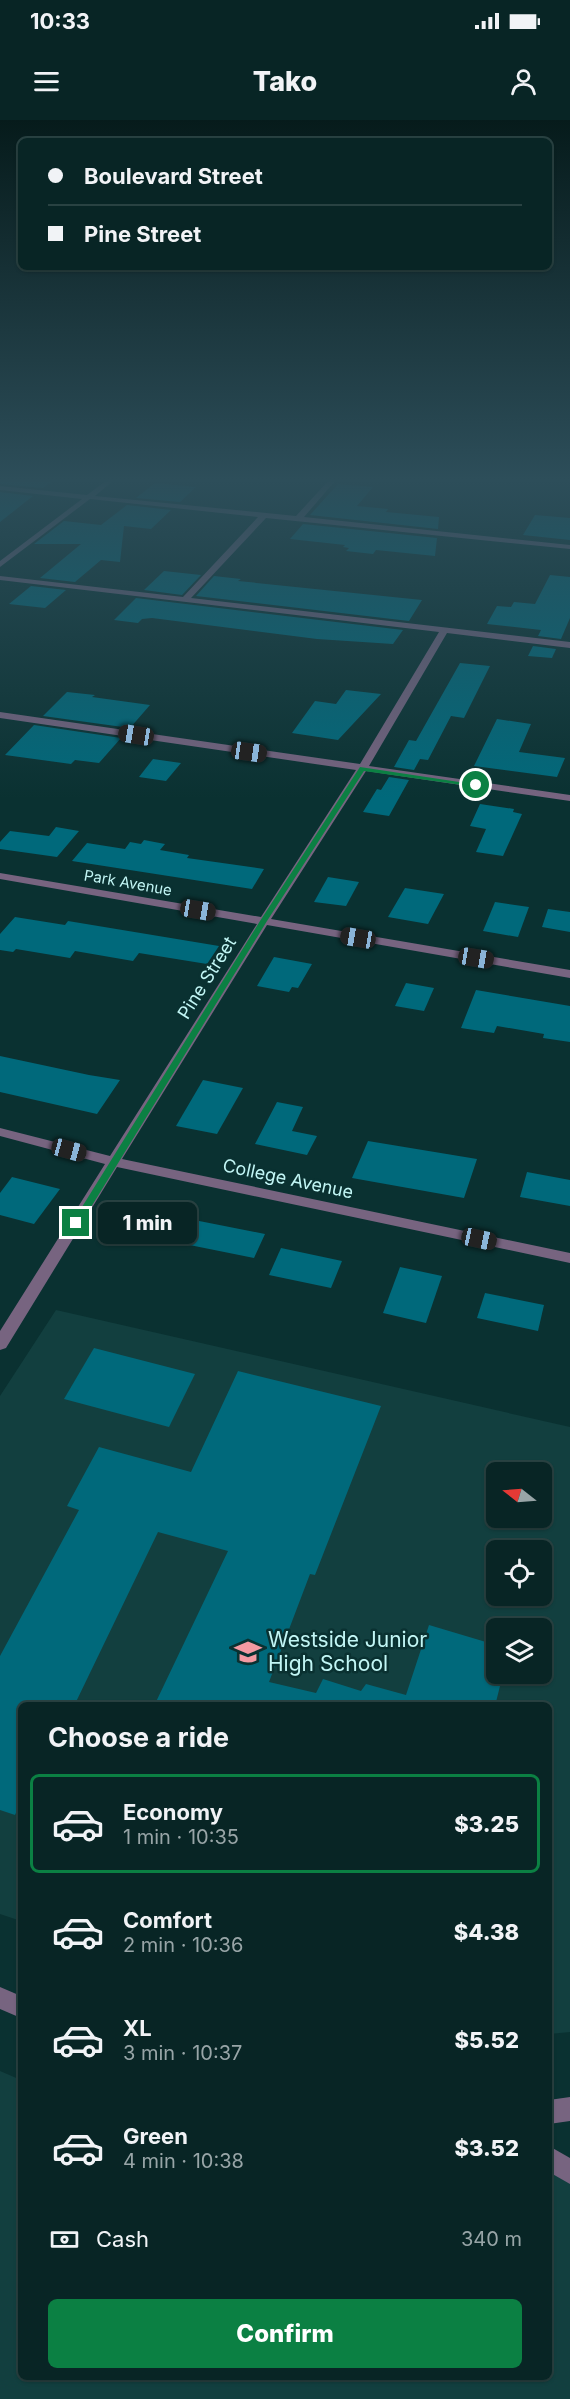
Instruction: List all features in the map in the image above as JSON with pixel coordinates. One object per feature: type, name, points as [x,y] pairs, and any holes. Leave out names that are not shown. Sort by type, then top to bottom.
[{"type":"street","points":[[70,586],[570,645]]},
{"type":"street","points":[[185,600],[198,586]]},
{"type":"street","name":"Pine Street","points":[[0,1344],[264,921],[362,769],[445,630]]},
{"type":"street","points":[[0,715],[570,798]]},
{"type":"street","name":"Park Avenue","points":[[0,876],[570,974]]},
{"type":"street","name":"College Avenue","points":[[0,1132],[114,1162],[570,1258]]},
{"type":"street","points":[[0,1998],[18,2006]]},
{"type":"street","points":[[552,2112],[570,2109]]},
{"type":"street","points":[[552,2160],[570,2172]]},
{"type":"shaded area","name":"Westside Junior High School","points":[[56,1310],[570,1427],[570,2032],[552,2034],[552,1702],[18,1702],[18,1920],[0,1914],[0,1396]]},
{"type":"shaded area","points":[[0,2071],[18,2079],[18,2380],[552,2380],[552,2173],[570,2172],[570,2399],[0,2399]]},
{"type":"building","points":[[31,586],[66,590],[45,608],[9,604]]},
{"type":"building","points":[[148,586],[190,586],[182,595],[144,590]]},
{"type":"building","points":[[205,586],[290,586],[422,600],[409,621],[196,596]]},
{"type":"building","points":[[544,586],[570,586],[570,618],[561,639],[538,636],[541,630],[487,624],[497,606],[511,607],[514,602],[535,604]]},
{"type":"building","points":[[136,598],[403,630],[393,644],[317,639],[152,618],[142,619],[138,623],[114,620]]},
{"type":"building","points":[[533,646],[556,649],[552,658],[528,656]]},
{"type":"building","points":[[460,663],[490,666],[464,718],[451,716],[428,760],[420,759],[414,770],[394,767],[409,740],[416,741]]},
{"type":"building","points":[[346,690],[381,694],[338,740],[292,733],[315,701],[336,704]]},
{"type":"building","points":[[67,692],[150,705],[130,728],[43,716]]},
{"type":"building","points":[[497,719],[531,724],[519,752],[565,758],[557,777],[474,766]]},
{"type":"building","points":[[34,725],[121,738],[99,763],[75,760],[71,764],[5,755]]},
{"type":"building","points":[[153,759],[181,763],[166,781],[139,777]]},
{"type":"building","points":[[389,777],[409,780],[389,816],[363,812],[377,789],[381,790]]},
{"type":"building","points":[[480,804],[514,809],[513,812],[522,814],[503,856],[476,852],[486,829],[470,826]]},
{"type":"building","points":[[56,827],[79,831],[57,857],[0,849],[0,842],[10,831],[49,836]]},
{"type":"building","points":[[144,840],[165,844],[160,850],[189,855],[187,858],[264,869],[252,889],[72,861],[87,843],[125,849],[130,842],[141,844]]},
{"type":"building","points":[[328,877],[359,882],[346,906],[314,902]]},
{"type":"building","points":[[405,888],[444,894],[428,924],[388,917]]},
{"type":"building","points":[[495,902],[529,907],[518,937],[483,931]]},
{"type":"building","points":[[548,909],[570,912],[570,932],[542,927]]},
{"type":"building","points":[[15,917],[65,925],[68,921],[219,946],[207,964],[139,953],[133,961],[75,951],[70,958],[16,949],[13,952],[0,950],[0,934]]},
{"type":"building","points":[[274,957],[312,964],[298,988],[292,987],[289,992],[257,986]]},
{"type":"building","points":[[406,983],[434,988],[424,1011],[395,1006]]},
{"type":"building","points":[[476,990],[570,1006],[570,1042],[543,1038],[544,1034],[497,1026],[494,1033],[461,1028]]},
{"type":"building","points":[[0,1056],[120,1080],[97,1114],[0,1092]]},
{"type":"building","points":[[203,1080],[243,1088],[217,1134],[176,1126]]},
{"type":"building","points":[[277,1102],[303,1107],[292,1131],[317,1136],[307,1155],[255,1144]]},
{"type":"building","points":[[368,1141],[477,1159],[464,1198],[352,1178]]},
{"type":"building","points":[[527,1172],[570,1180],[570,1206],[520,1197]]},
{"type":"building","points":[[12,1177],[60,1189],[34,1224],[0,1215],[0,1193]]},
{"type":"building","points":[[134,1206],[265,1234],[254,1258],[120,1231]]},
{"type":"building","points":[[281,1248],[342,1261],[331,1288],[269,1275]]},
{"type":"building","points":[[400,1267],[442,1276],[426,1323],[383,1313]]},
{"type":"building","points":[[485,1293],[544,1305],[538,1331],[477,1318]]},
{"type":"building","points":[[94,1348],[195,1374],[169,1427],[64,1399]]},
{"type":"building","points":[[238,1371],[381,1406],[315,1575],[310,1574],[269,1682],[316,1693],[323,1679],[361,1691],[366,1684],[406,1695],[429,1625],[486,1642],[486,1684],[500,1684],[496,1702],[156,1702],[228,1551],[158,1532],[76,1702],[18,1702],[18,1808],[15,1815],[0,1810],[0,1656],[79,1510],[67,1506],[99,1447],[191,1472]]},
{"type":"place","name":"Westside Junior High School","points":[[248,1652]]},
{"type":"route","points":[[76,1223],[264,921],[362,769],[476,785]]}]
